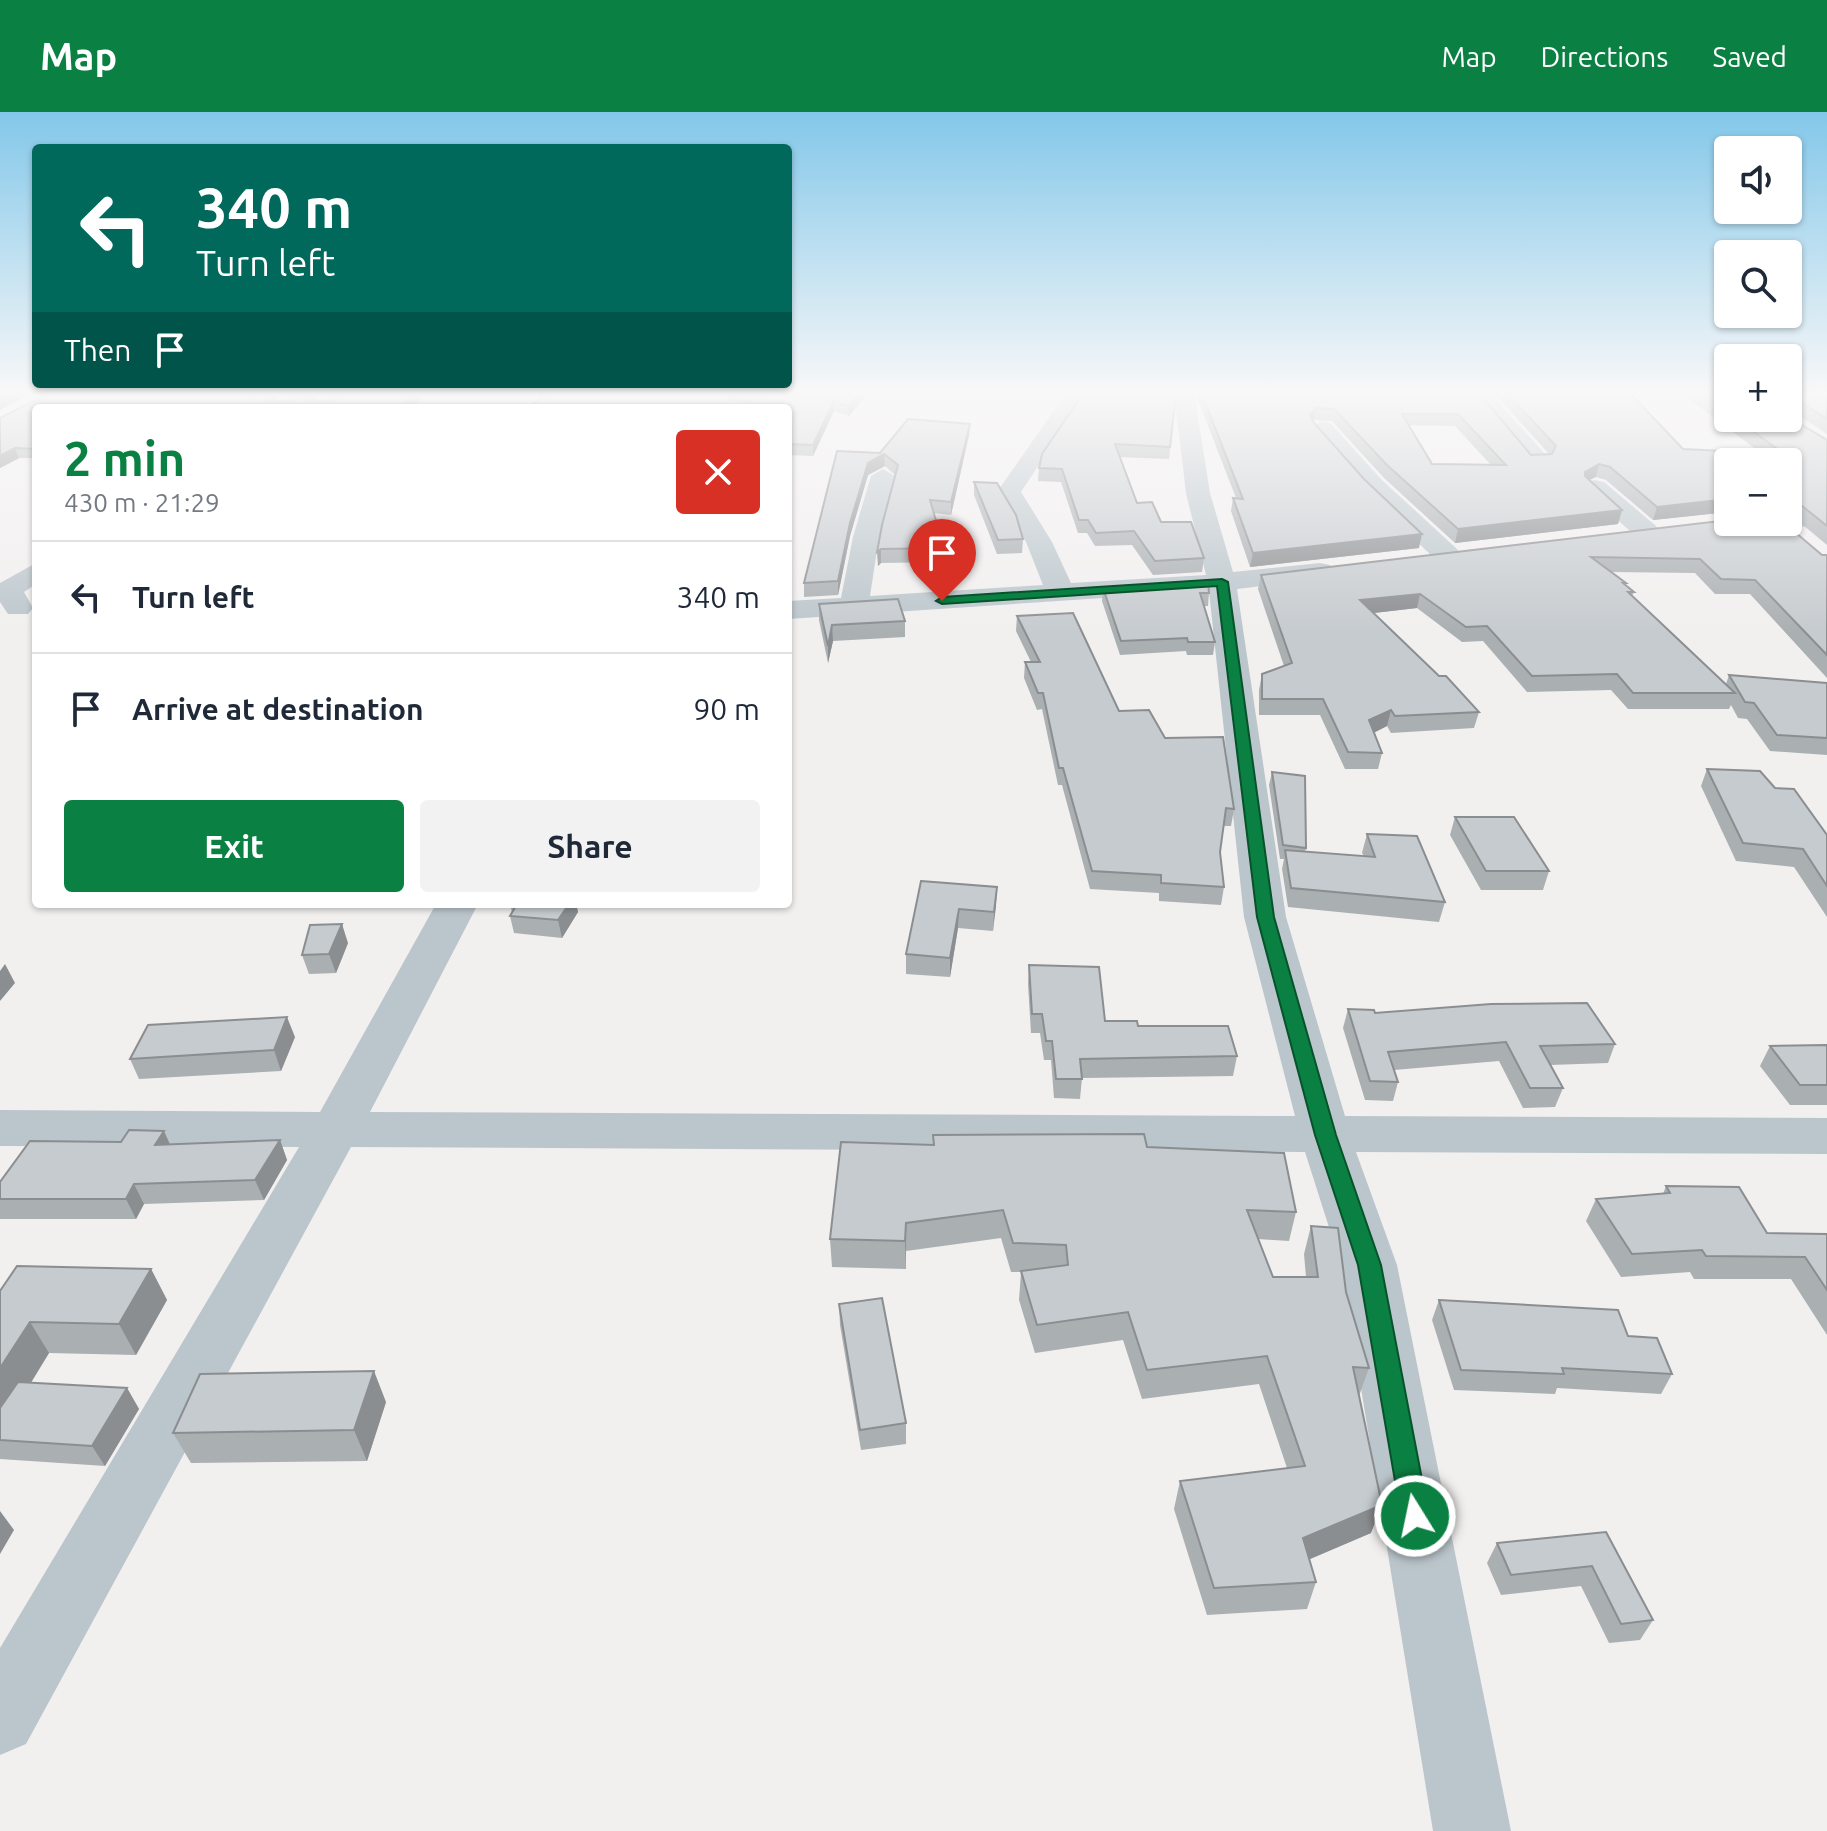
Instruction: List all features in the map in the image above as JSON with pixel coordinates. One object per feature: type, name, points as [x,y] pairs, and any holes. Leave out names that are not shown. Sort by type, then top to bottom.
[{"type":"street","points":[[1022,472],[1009,492],[1039,542],[1060,591]]},
{"type":"street","points":[[1195,472],[1222,582],[1265,917],[1325,1135],[1369,1265],[1472,1831]]},
{"type":"street","points":[[1362,472],[1447,555]]},
{"type":"street","points":[[854,608],[866,537],[883,476]]},
{"type":"street","points":[[1595,487],[1660,530],[1616,535]]},
{"type":"street","points":[[1802,519],[1827,518]]},
{"type":"street","points":[[1798,536],[1804,541]]},
{"type":"street","points":[[1417,559],[1477,552]]},
{"type":"street","points":[[792,610],[1222,582],[1342,568]]},
{"type":"street","points":[[23,606],[8,590],[32,574]]},
{"type":"street","points":[[0,1718],[336,1128],[455,908]]},
{"type":"street","points":[[0,1128],[1827,1136]]},
{"type":"building","points":[[832,472],[865,472],[850,523],[838,581],[804,583]]},
{"type":"building","points":[[896,472],[958,472],[951,502],[930,500],[944,548],[881,549],[877,552]]},
{"type":"building","points":[[1063,472],[1126,472],[1137,503],[1152,502],[1161,522],[1191,522],[1204,558],[1155,561],[1134,531],[1096,533],[1088,520],[1079,520]]},
{"type":"building","points":[[1232,472],[1358,472],[1422,534],[1253,553],[1233,498],[1243,499]]},
{"type":"building","points":[[1395,472],[1585,472],[1585,476],[1622,510],[1458,529]]},
{"type":"building","points":[[1616,472],[1714,472],[1714,501],[1657,507]]},
{"type":"building","points":[[1802,472],[1827,472],[1827,526],[1802,506]]},
{"type":"building","points":[[974,482],[997,483],[1016,515],[1023,539],[998,540]]},
{"type":"building","points":[[1714,522],[1714,536],[1800,536],[1822,555],[1827,555],[1827,655],[1755,580],[1721,579],[1700,559],[1591,557],[1626,583],[1623,583],[1634,592],[1628,592],[1735,693],[1633,693],[1617,674],[1532,676],[1487,626],[1466,627],[1420,594],[1360,600],[1439,676],[1446,676],[1479,712],[1395,716],[1391,710],[1369,720],[1382,753],[1348,752],[1323,699],[1262,699],[1262,674],[1292,663],[1261,575]]},
{"type":"building","points":[[1208,582],[1209,593],[1200,593],[1215,642],[1188,642],[1187,638],[1121,641],[1103,588]]},
{"type":"building","points":[[898,599],[905,621],[832,625],[828,646],[819,604]]},
{"type":"building","points":[[1073,613],[1119,711],[1149,710],[1165,738],[1223,737],[1234,809],[1226,808],[1220,852],[1224,887],[1161,883],[1161,875],[1092,871],[1063,768],[1059,768],[1043,693],[1038,693],[1025,662],[1040,662],[1017,616]]},
{"type":"building","points":[[1729,675],[1827,683],[1827,738],[1777,735],[1754,703],[1745,702]]},
{"type":"building","points":[[1707,769],[1760,771],[1775,788],[1794,789],[1827,835],[1827,886],[1803,849],[1743,843]]},
{"type":"building","points":[[1272,772],[1305,776],[1306,848],[1283,845]]},
{"type":"building","points":[[1455,817],[1514,817],[1549,871],[1486,871]]},
{"type":"building","points":[[1367,834],[1417,836],[1445,902],[1291,888],[1285,850],[1375,857]]},
{"type":"building","points":[[921,881],[997,887],[994,912],[959,909],[950,958],[906,954]]},
{"type":"building","points":[[515,908],[566,908],[558,920],[510,916]]},
{"type":"building","points":[[342,924],[329,954],[302,955],[310,925]]},
{"type":"building","points":[[1029,965],[1099,967],[1105,1021],[1137,1021],[1138,1026],[1228,1026],[1237,1056],[1080,1059],[1082,1079],[1056,1079],[1052,1041],[1046,1041],[1042,1014],[1032,1014]]},
{"type":"building","points":[[1587,1003],[1615,1044],[1540,1046],[1563,1088],[1530,1088],[1506,1042],[1388,1052],[1398,1082],[1370,1081],[1348,1009],[1374,1010],[1375,1013],[1491,1004]]},
{"type":"building","points":[[287,1017],[274,1050],[130,1059],[148,1025]]},
{"type":"building","points":[[1827,1045],[1827,1085],[1800,1085],[1770,1046]]},
{"type":"building","points":[[129,1130],[164,1131],[155,1145],[280,1140],[255,1180],[134,1184],[126,1199],[0,1199],[0,1182],[30,1141],[121,1142]]},
{"type":"building","points":[[1144,1134],[1147,1147],[1284,1153],[1296,1212],[1247,1210],[1273,1277],[1318,1277],[1311,1226],[1338,1228],[1346,1292],[1369,1368],[1353,1367],[1382,1505],[1303,1538],[1316,1582],[1214,1588],[1180,1481],[1305,1466],[1267,1356],[1147,1370],[1128,1312],[1037,1325],[1021,1271],[1068,1265],[1066,1245],[1013,1243],[1003,1210],[906,1223],[905,1241],[830,1239],[841,1142],[934,1145],[933,1135]]},
{"type":"building","points":[[1666,1186],[1739,1187],[1767,1233],[1827,1234],[1827,1290],[1805,1257],[1706,1256],[1702,1250],[1632,1254],[1596,1199],[1670,1193]]},
{"type":"building","points":[[17,1266],[151,1269],[119,1324],[30,1322],[0,1368],[0,1291]]},
{"type":"building","points":[[882,1298],[906,1423],[860,1430],[839,1304]]},
{"type":"building","points":[[1439,1300],[1618,1310],[1628,1336],[1657,1338],[1672,1374],[1562,1368],[1564,1374],[1461,1370]]},
{"type":"building","points":[[374,1371],[354,1430],[173,1433],[200,1374]]},
{"type":"building","points":[[18,1382],[127,1388],[92,1446],[0,1440],[0,1408]]},
{"type":"building","points":[[1606,1532],[1653,1620],[1621,1624],[1592,1566],[1511,1575],[1497,1543]]},
{"type":"route","points":[[942,601],[1222,582],[1265,917],[1325,1135],[1369,1265],[1415,1516]]}]
